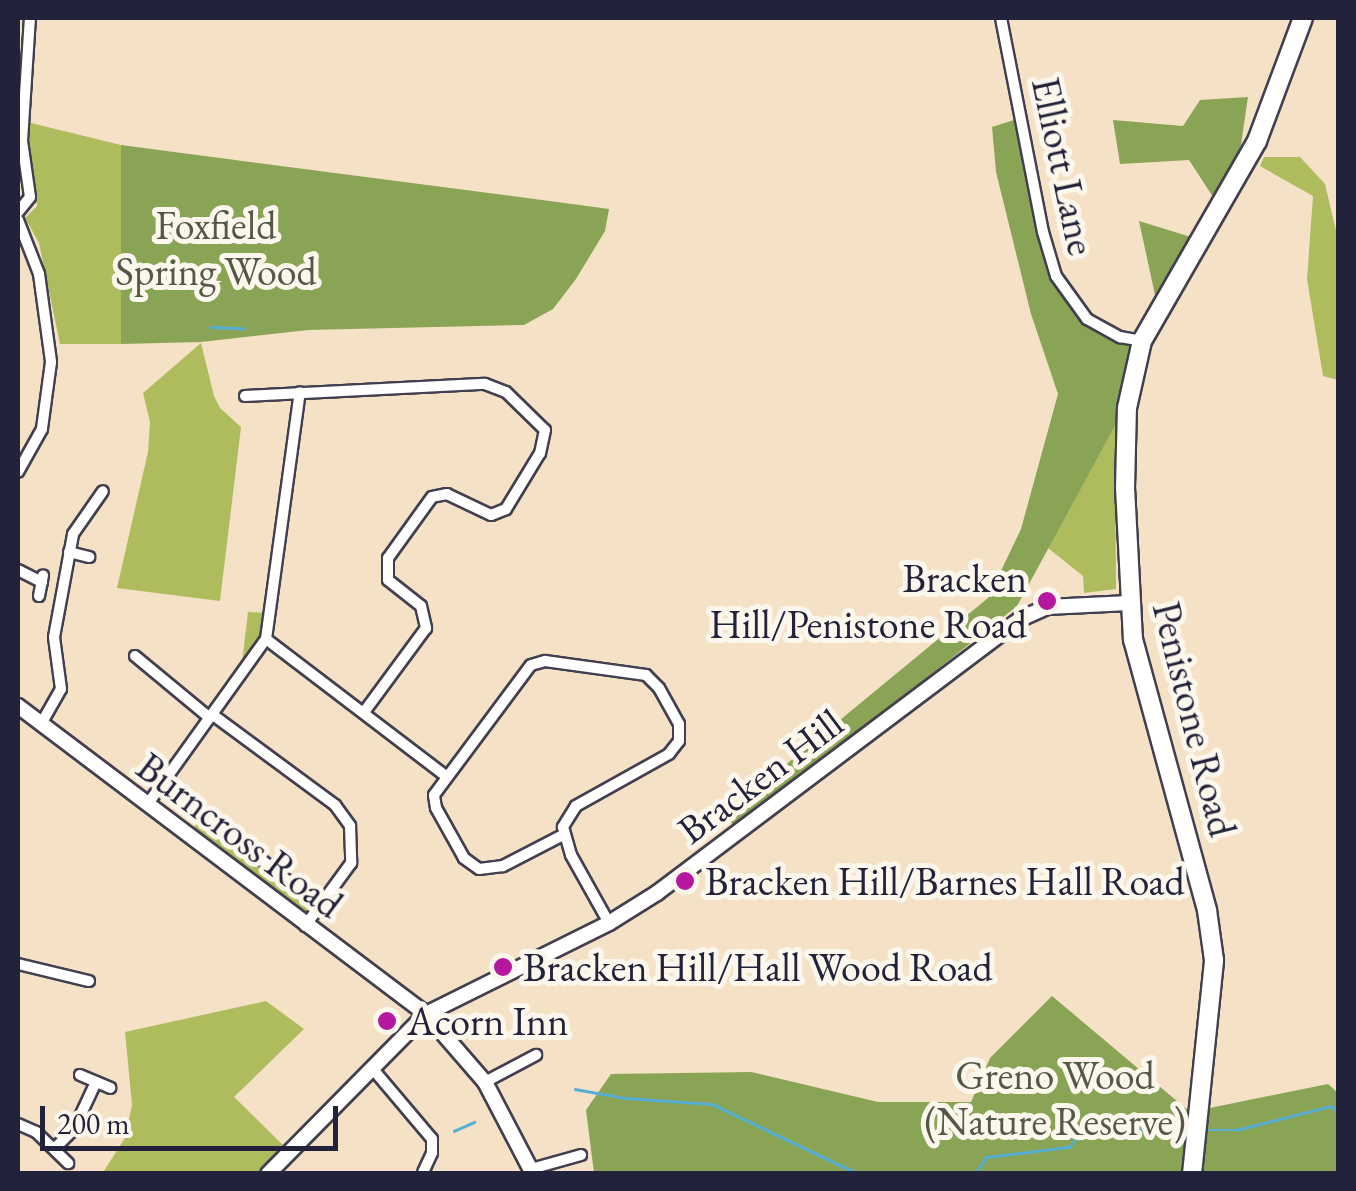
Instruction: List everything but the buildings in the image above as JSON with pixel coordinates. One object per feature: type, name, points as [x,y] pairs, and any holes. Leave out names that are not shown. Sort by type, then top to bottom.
[{"type":"highway","name":"Penistone Road","points":[[1192,1174],[1214,960],[1208,910],[1144,688],[1129,602],[1127,408],[1142,341],[1257,140],[1303,18]]},
{"type":"street","points":[[18,472],[47,414],[51,362],[39,274],[18,216],[30,197],[20,135],[30,18]]},
{"type":"street","name":"Elliott Lane","points":[[1001,18],[1043,232],[1056,276],[1088,319],[1120,337],[1142,341]]},
{"type":"street","points":[[246,396],[485,384],[506,392],[545,430],[540,453],[506,509],[491,515],[446,494],[432,497],[388,558],[388,580],[421,606],[426,628],[364,712]]},
{"type":"street","points":[[147,804],[266,638],[300,392]]},
{"type":"street","points":[[42,724],[61,689],[54,637],[69,552],[76,526],[103,490]]},
{"type":"street","points":[[69,552],[88,556]]},
{"type":"street","points":[[18,570],[42,578],[39,596]]},
{"type":"street","name":"Bracken Hill","points":[[268,1174],[426,1014],[609,923],[794,793],[1020,619],[1047,607],[1129,602]]},
{"type":"street","points":[[266,638],[446,776]]},
{"type":"street","points":[[135,656],[345,815],[353,839],[351,863],[305,926]]},
{"type":"street","points":[[563,835],[503,866],[486,869],[471,865],[436,808],[434,795],[531,664],[545,661],[646,675],[659,688],[679,724],[679,741],[669,754],[576,806],[564,820],[563,835],[609,923]]},
{"type":"street","name":"Burncross Road","points":[[18,706],[426,1014],[485,1082],[532,1171]]},
{"type":"street","points":[[212,820],[319,906]]},
{"type":"street","points":[[18,964],[88,981]]},
{"type":"street","points":[[485,1082],[536,1055]]},
{"type":"street","points":[[372,1068],[432,1140],[432,1153],[423,1172]]},
{"type":"street","points":[[80,1076],[110,1088]]},
{"type":"street","points":[[55,1148],[74,1128],[96,1082]]},
{"type":"street","points":[[18,1124],[36,1132],[68,1163]]},
{"type":"street","points":[[532,1171],[581,1156]]},
{"type":"green space","points":[[1248,97],[1240,151],[1213,197],[1189,160],[1120,164],[1113,120],[1183,126],[1200,100]]},
{"type":"green space","points":[[1017,119],[1036,229],[1053,280],[1086,327],[1131,346],[1115,426],[1017,606],[736,830],[726,814],[988,598],[1021,529],[1058,394],[1031,314],[996,172],[992,127]]},
{"type":"green space","points":[[27,122],[121,145],[121,344],[60,344],[39,243],[25,218],[37,206]]},
{"type":"green space","name":"Foxfield Spring Wood","points":[[121,145],[609,209],[605,231],[576,279],[553,309],[524,325],[308,330],[201,342],[121,344]]},
{"type":"green space","points":[[1264,157],[1300,157],[1325,184],[1338,239],[1338,380],[1323,376],[1307,279],[1313,196],[1260,166]]},
{"type":"green space","points":[[1139,221],[1191,237],[1155,295]]},
{"type":"green space","points":[[201,343],[214,396],[220,408],[241,427],[220,601],[117,588],[148,452],[150,422],[143,393]]},
{"type":"green space","points":[[1115,426],[1116,589],[1084,593],[1083,576],[1048,548]]},
{"type":"green space","points":[[248,612],[266,613],[263,635],[242,663]]},
{"type":"green space","points":[[201,819],[309,904],[307,914],[194,827]]},
{"type":"green space","name":"Greno Wood (Nature Reserve)","points":[[1052,996],[1190,1112],[1328,1084],[1338,1093],[1338,1173],[594,1173],[586,1110],[611,1074],[751,1072],[878,1102],[971,1102],[990,1058]]},
{"type":"green space","points":[[266,1001],[304,1029],[234,1097],[285,1147],[260,1173],[102,1174],[125,1138],[132,1105],[125,1032]]},
{"type":"waterway","points":[[211,327],[243,328]]},
{"type":"waterway","points":[[575,1089],[625,1098],[712,1104],[859,1174]]},
{"type":"waterway","points":[[1205,1130],[1236,1130],[1331,1106],[1338,1112]]},
{"type":"waterway","points":[[454,1131],[474,1122]]},
{"type":"waterway","points":[[975,1174],[986,1157],[1069,1147],[1084,1129],[1187,1130]]},
{"type":"place","name":"Bracken Hill/Penistone Road","points":[[1047,601]]},
{"type":"place","name":"Bracken Hill/Barnes Hall Road","points":[[685,881]]},
{"type":"place","name":"Bracken Hill/Hall Wood Road","points":[[503,967]]},
{"type":"place","name":"Acorn Inn","points":[[387,1021]]}]
